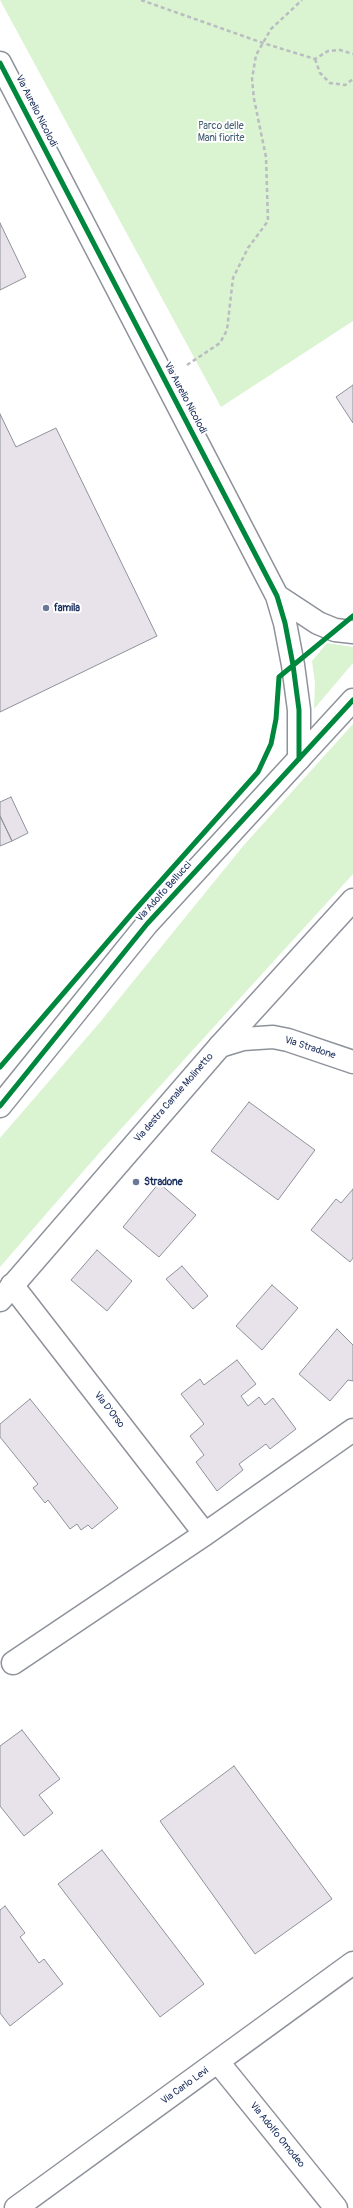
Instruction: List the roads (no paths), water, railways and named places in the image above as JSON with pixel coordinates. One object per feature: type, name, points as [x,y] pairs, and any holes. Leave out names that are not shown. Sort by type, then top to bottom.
[{"type":"street","name":"Via Aurelio Nicolodi","points":[[2,71],[164,377],[277,596],[285,623],[293,665],[299,710],[299,759]]},
{"type":"street","name":"Via Aurelio Nicolodi","points":[[277,596],[318,623],[335,630],[353,632]]},
{"type":"street","name":"Via Adolfo Bellucci","points":[[0,1106],[147,924],[353,700]]},
{"type":"street","name":"Via destra Canale Molinetto","points":[[6,1292],[220,1046],[353,900]]},
{"type":"street","name":"Via Stradone","points":[[220,1046],[244,1039],[273,1037],[288,1040],[353,1062]]},
{"type":"street","name":"Via D'Orso","points":[[6,1292],[205,1534]]},
{"type":"street","points":[[13,1663],[205,1534],[353,1430]]},
{"type":"street","name":"Via Carlo Levi","points":[[16,2208],[353,1963]]},
{"type":"street","name":"Via Adolfo Omodeo","points":[[218,2062],[336,2208]]},
{"type":"place","name":"famila","points":[[46,608]]},
{"type":"place","name":"Stradone","points":[[136,1182]]},
{"type":"park label","name":"Parco delle Mani fiorite","points":[[221,132]]}]
